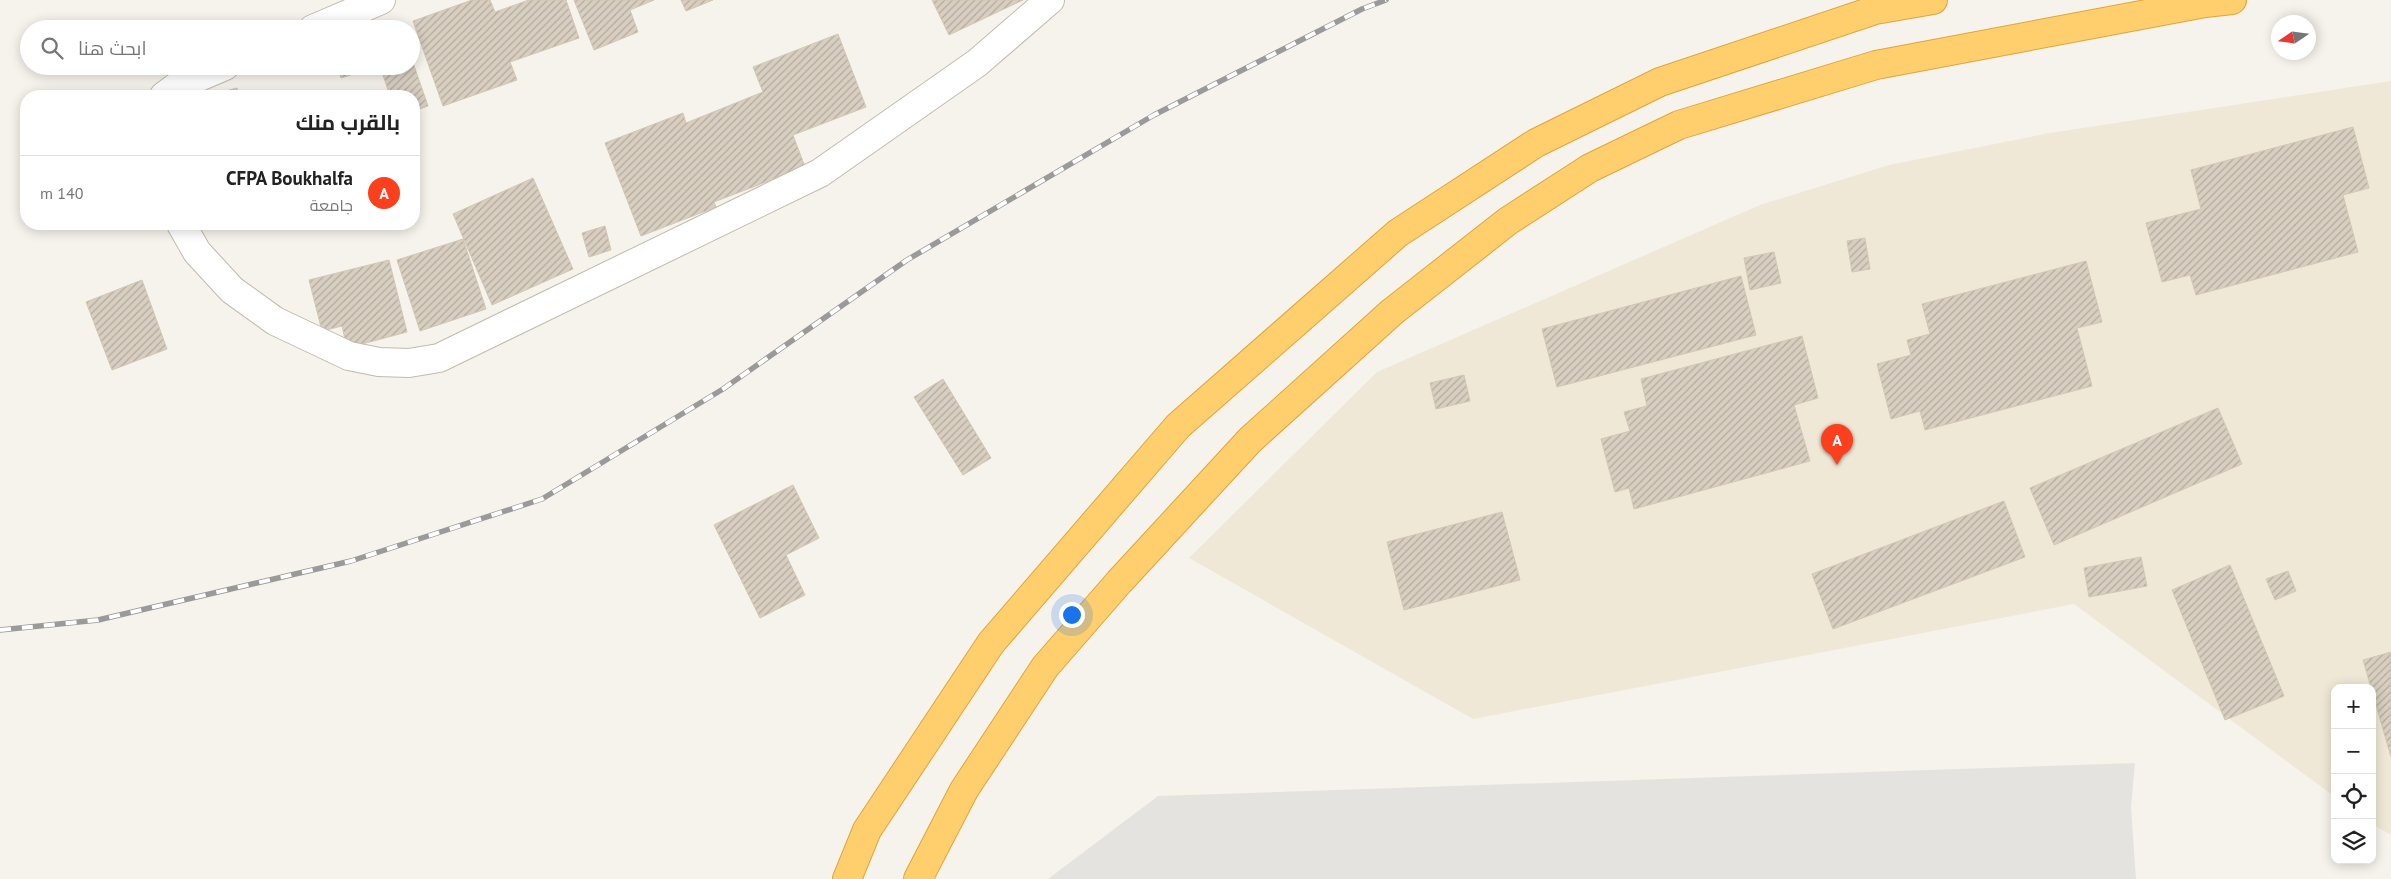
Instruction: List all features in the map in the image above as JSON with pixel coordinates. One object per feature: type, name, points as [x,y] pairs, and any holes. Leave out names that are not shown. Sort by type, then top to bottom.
[{"type":"highway","points":[[847,879],[867,830],[997,636],[1178,426],[1398,233],[1536,144],[1660,82],[1875,10],[1934,0]]},
{"type":"highway","points":[[918,879],[964,790],[1045,667],[1119,582],[1250,440],[1392,312],[1508,221],[1590,168],[1679,125],[1866,68],[2196,5],[2232,0]]},
{"type":"street","points":[[323,16],[381,0]]},
{"type":"street","points":[[184,230],[197,252],[232,290],[274,321],[349,356],[379,362],[409,363],[439,358],[820,173],[977,63],[1050,0]]},
{"type":"street","points":[[172,90],[204,75]]},
{"type":"shaded area","points":[[2391,81],[2391,835],[2376,826],[2376,684],[2331,684],[2331,794],[2074,604],[1473,719],[1189,558],[1377,372],[1760,205],[1889,165],[2050,133]]},
{"type":"shaded area","points":[[2135,763],[2131,807],[2136,879],[1048,879],[1158,796]]},
{"type":"building","points":[[472,0],[490,0],[495,12],[529,0],[566,0],[579,38],[510,62],[517,80],[443,106],[420,41],[420,20],[416,20]]},
{"type":"building","points":[[574,0],[654,0],[630,10],[638,32],[594,50]]},
{"type":"building","points":[[681,0],[713,0],[686,11]]},
{"type":"building","points":[[932,0],[1023,0],[949,35]]},
{"type":"building","points":[[838,34],[866,107],[793,135],[805,167],[714,202],[716,207],[641,236],[605,143],[683,113],[686,123],[763,92],[753,67]]},
{"type":"building","points":[[383,75],[417,75],[428,106],[420,109],[420,90],[388,90]]},
{"type":"building","points":[[2353,127],[2369,188],[2343,195],[2358,252],[2196,295],[2190,275],[2162,282],[2146,223],[2201,209],[2191,170]]},
{"type":"building","points":[[533,178],[573,269],[492,305],[453,214]]},
{"type":"building","points":[[605,226],[611,250],[589,257],[582,233]]},
{"type":"building","points":[[1865,238],[1870,269],[1852,272],[1847,241]]},
{"type":"building","points":[[463,239],[486,309],[420,331],[397,260]]},
{"type":"building","points":[[1774,252],[1781,283],[1750,290],[1744,258]]},
{"type":"building","points":[[389,260],[407,332],[347,348],[342,326],[322,331],[309,280]]},
{"type":"building","points":[[2086,261],[2102,322],[2077,328],[2092,386],[1925,430],[1920,411],[1891,419],[1877,364],[1911,355],[1907,340],[1930,334],[1922,304]]},
{"type":"building","points":[[1741,276],[1756,335],[1557,387],[1542,329]]},
{"type":"building","points":[[142,280],[167,349],[112,370],[86,302]]},
{"type":"building","points":[[1802,336],[1818,398],[1794,405],[1810,461],[1634,509],[1629,488],[1615,492],[1601,439],[1630,431],[1624,412],[1647,406],[1641,379]]},
{"type":"building","points":[[1464,375],[1470,401],[1436,409],[1430,383]]},
{"type":"building","points":[[943,379],[991,458],[963,475],[914,397]]},
{"type":"building","points":[[2218,408],[2242,464],[2054,545],[2030,488]]},
{"type":"building","points":[[793,485],[819,538],[786,555],[805,595],[760,618],[714,525]]},
{"type":"building","points":[[2004,501],[2025,557],[1833,629],[1812,574]]},
{"type":"building","points":[[1502,512],[1520,580],[1404,610],[1387,542]]},
{"type":"building","points":[[2141,557],[2147,586],[2089,597],[2084,568]]},
{"type":"building","points":[[2230,565],[2284,696],[2225,720],[2172,590]]},
{"type":"building","points":[[2288,571],[2296,591],[2275,600],[2266,579]]},
{"type":"building","points":[[2391,652],[2391,757],[2376,705],[2376,684],[2370,684],[2363,660]]},
{"type":"railway","points":[[0,630],[98,620],[351,561],[542,499],[723,389],[907,260],[1154,115],[1362,9],[1386,0]]},
{"type":"place","name":"CFPA Boukhalfa","points":[[1837,465]]}]
